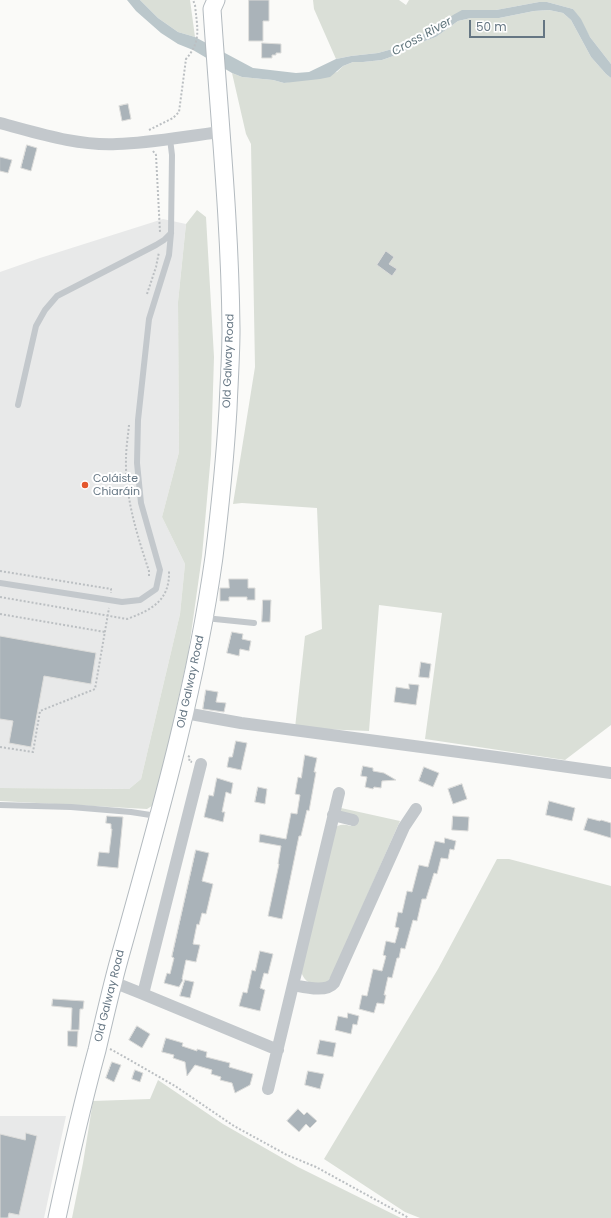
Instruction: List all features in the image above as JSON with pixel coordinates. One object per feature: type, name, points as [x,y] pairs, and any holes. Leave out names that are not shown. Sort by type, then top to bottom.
[{"type":"main road","name":"Old Galway Road","points":[[57,1218],[72,1148],[113,982],[176,753],[196,662],[213,562],[225,460],[230,374],[230,284],[212,3]]},
{"type":"street","points":[[0,123],[56,138],[117,144],[221,132]]},
{"type":"street","points":[[185,712],[241,723],[504,758],[611,774]]},
{"type":"street","points":[[142,994],[201,764]]},
{"type":"street","points":[[268,1089],[338,793]]},
{"type":"street","points":[[293,985],[324,989],[331,987],[334,983],[404,827],[416,809]]},
{"type":"street","points":[[333,815],[353,820]]},
{"type":"street","points":[[113,982],[278,1050]]},
{"type":"lane","points":[[0,583],[122,602],[140,600],[156,589],[160,570],[141,503],[137,463],[138,420],[149,319],[169,255],[172,233],[172,155],[170,139]]},
{"type":"lane","points":[[18,405],[36,326],[45,310],[57,296],[164,240],[172,233]]},
{"type":"lane","points":[[204,618],[254,623]]},
{"type":"lane","points":[[0,805],[71,807],[159,816]]},
{"type":"path","points":[[145,133],[173,118],[179,112],[186,59],[191,54],[198,37],[195,5],[193,0]]},
{"type":"path","points":[[151,150],[155,152],[156,155],[160,226],[159,251]]},
{"type":"path","points":[[0,571],[111,590],[95,689],[40,711],[33,752],[0,747]]},
{"type":"path","points":[[0,614],[105,632]]},
{"type":"path","points":[[98,1046],[114,1051],[175,1086],[234,1126],[287,1155],[316,1167],[408,1218]]},
{"type":"shaded area","points":[[140,0],[190,0],[195,37],[178,32],[158,18]]},
{"type":"shaded area","points":[[313,0],[399,0],[406,5],[409,0],[611,0],[611,64],[590,37],[573,9],[547,2],[539,2],[496,10],[472,10],[446,20],[435,29],[396,48],[378,53],[336,59],[314,9]]},
{"type":"shaded area","points":[[549,10],[563,13],[571,20],[591,57],[611,78],[611,725],[565,760],[425,739],[442,613],[379,605],[369,731],[295,728],[305,636],[322,629],[317,508],[242,503],[233,504],[255,367],[251,144],[246,134],[232,73],[242,77],[273,80],[284,83],[337,72],[343,66],[353,62],[382,60],[399,54],[422,42],[436,37],[458,21],[471,18],[499,18],[534,11]]},
{"type":"shaded area","points":[[197,210],[206,217],[214,357],[211,454],[202,556],[188,655],[155,804],[147,809],[0,801],[0,788],[129,789],[141,779],[180,614],[185,564],[162,517],[179,452],[178,302],[186,224]]},
{"type":"shaded area","name":"Coláiste Chiaráin","points":[[163,219],[186,224],[178,302],[179,452],[162,517],[185,564],[180,614],[141,779],[129,789],[0,788],[0,272]]},
{"type":"shaded area","points":[[341,808],[400,821],[332,975],[326,984],[312,983],[304,978],[300,969],[333,829],[341,825],[351,826],[353,818],[341,813]]},
{"type":"shaded area","points":[[497,859],[509,859],[611,886],[611,1218],[420,1218],[405,1212],[324,1159],[438,969]]},
{"type":"shaded area","points":[[158,1080],[223,1124],[298,1167],[401,1218],[72,1218],[93,1101],[150,1099]]},
{"type":"shaded area","points":[[0,1116],[66,1116],[44,1218],[0,1218]]},
{"type":"water","name":"Cross River","points":[[127,0],[140,0],[158,18],[178,32],[195,37],[253,68],[296,73],[309,72],[336,59],[378,53],[396,48],[435,29],[462,10],[496,10],[539,2],[547,2],[573,9],[581,19],[590,37],[611,64],[611,78],[591,57],[571,20],[563,13],[549,10],[534,11],[499,18],[471,18],[458,21],[436,37],[422,42],[399,54],[382,60],[353,62],[343,66],[330,77],[284,83],[273,80],[242,77],[232,73],[193,50],[178,44],[161,33],[136,11]]},
{"type":"building","points":[[249,0],[269,0],[269,21],[263,21],[263,41],[249,41]]},
{"type":"building","points":[[262,43],[281,44],[281,53],[272,55],[272,58],[262,58]]},
{"type":"building","points":[[128,104],[131,119],[122,121],[119,106]]},
{"type":"building","points":[[27,145],[37,148],[31,171],[21,168]]},
{"type":"building","points":[[0,157],[12,160],[8,173],[0,171]]},
{"type":"building","points":[[386,251],[394,257],[389,264],[397,269],[392,276],[377,265]]},
{"type":"building","points":[[229,579],[248,579],[248,588],[255,588],[255,600],[247,600],[247,597],[229,597],[229,601],[220,601],[220,588],[229,588]]},
{"type":"building","points":[[263,600],[271,600],[270,622],[262,622]]},
{"type":"building","points":[[232,632],[243,634],[242,639],[251,641],[249,651],[240,649],[239,656],[227,653]]},
{"type":"building","points":[[0,636],[96,653],[91,684],[44,676],[31,747],[9,743],[13,721],[0,719]]},
{"type":"building","points":[[421,662],[431,664],[429,678],[419,677]]},
{"type":"building","points":[[409,684],[419,685],[416,705],[394,702],[396,687],[409,689]]},
{"type":"building","points":[[206,690],[218,692],[216,702],[226,703],[224,712],[203,709]]},
{"type":"building","points":[[236,741],[247,743],[241,770],[227,767],[229,757],[232,757]]},
{"type":"building","points":[[305,755],[317,758],[314,772],[316,772],[309,811],[307,810],[301,836],[299,836],[282,919],[268,916],[279,864],[281,846],[259,842],[260,834],[286,839],[291,813],[297,814],[300,795],[295,794],[298,777],[301,778]]},
{"type":"building","points":[[363,766],[373,768],[373,771],[384,773],[396,780],[382,781],[381,788],[374,787],[373,789],[365,787],[367,777],[361,776]]},
{"type":"building","points":[[424,767],[439,773],[433,787],[419,781]]},
{"type":"building","points":[[217,778],[233,783],[231,794],[226,792],[222,812],[225,812],[223,822],[204,817],[209,795],[213,796]]},
{"type":"building","points":[[462,784],[467,799],[453,804],[448,789]]},
{"type":"building","points":[[258,787],[267,789],[265,804],[255,802]]},
{"type":"building","points":[[549,801],[575,808],[572,821],[546,815]]},
{"type":"building","points":[[107,816],[123,817],[118,868],[97,866],[99,852],[109,853],[112,829],[111,824],[106,823]]},
{"type":"building","points":[[453,816],[469,817],[468,831],[452,830]]},
{"type":"building","points":[[588,818],[611,823],[611,838],[584,830]]},
{"type":"building","points":[[445,838],[456,841],[454,850],[450,849],[448,859],[441,858],[437,874],[434,873],[426,899],[422,899],[417,921],[413,920],[405,949],[401,948],[392,978],[388,977],[384,995],[386,995],[384,1004],[377,1003],[374,1013],[359,1009],[362,995],[367,996],[373,969],[382,971],[386,956],[383,955],[386,941],[395,943],[399,928],[395,927],[398,912],[402,913],[407,891],[412,892],[419,865],[428,867],[435,841],[444,843]]},
{"type":"building","points":[[196,850],[209,853],[202,881],[213,884],[206,914],[202,913],[199,925],[197,924],[193,944],[200,945],[196,962],[186,960],[183,980],[179,987],[164,983],[167,973],[170,974],[174,958],[172,957]]},
{"type":"building","points":[[260,951],[273,954],[268,974],[264,973],[260,988],[265,990],[260,1011],[239,1006],[243,992],[247,993],[252,970],[255,971]]},
{"type":"building","points":[[185,980],[194,982],[190,998],[180,996]]},
{"type":"building","points":[[53,999],[84,1001],[83,1009],[80,1009],[79,1030],[71,1030],[72,1008],[52,1006]]},
{"type":"building","points":[[348,1013],[359,1016],[357,1025],[353,1024],[351,1034],[335,1030],[338,1016],[347,1018]]},
{"type":"building","points":[[137,1026],[150,1034],[142,1048],[129,1040]]},
{"type":"building","points":[[68,1031],[78,1031],[77,1047],[68,1046]]},
{"type":"building","points":[[166,1038],[183,1043],[182,1046],[197,1051],[197,1049],[207,1052],[206,1057],[230,1063],[229,1067],[253,1074],[250,1085],[235,1093],[232,1083],[220,1080],[221,1077],[211,1074],[212,1070],[195,1065],[187,1076],[185,1062],[173,1058],[174,1055],[162,1052]]},
{"type":"building","points":[[320,1040],[336,1043],[333,1057],[317,1054]]},
{"type":"building","points":[[112,1062],[121,1065],[114,1082],[106,1078]]},
{"type":"building","points":[[135,1070],[143,1073],[140,1082],[132,1079]]},
{"type":"building","points":[[308,1071],[324,1074],[320,1089],[305,1085]]},
{"type":"building","points":[[298,1109],[304,1115],[307,1112],[317,1121],[310,1128],[306,1124],[299,1132],[287,1121]]},
{"type":"building","points":[[26,1133],[37,1136],[19,1215],[9,1213],[8,1218],[0,1218],[0,1134],[25,1140]]},
{"type":"place","name":"Coláiste Chiaráin","points":[[85,485]]}]
